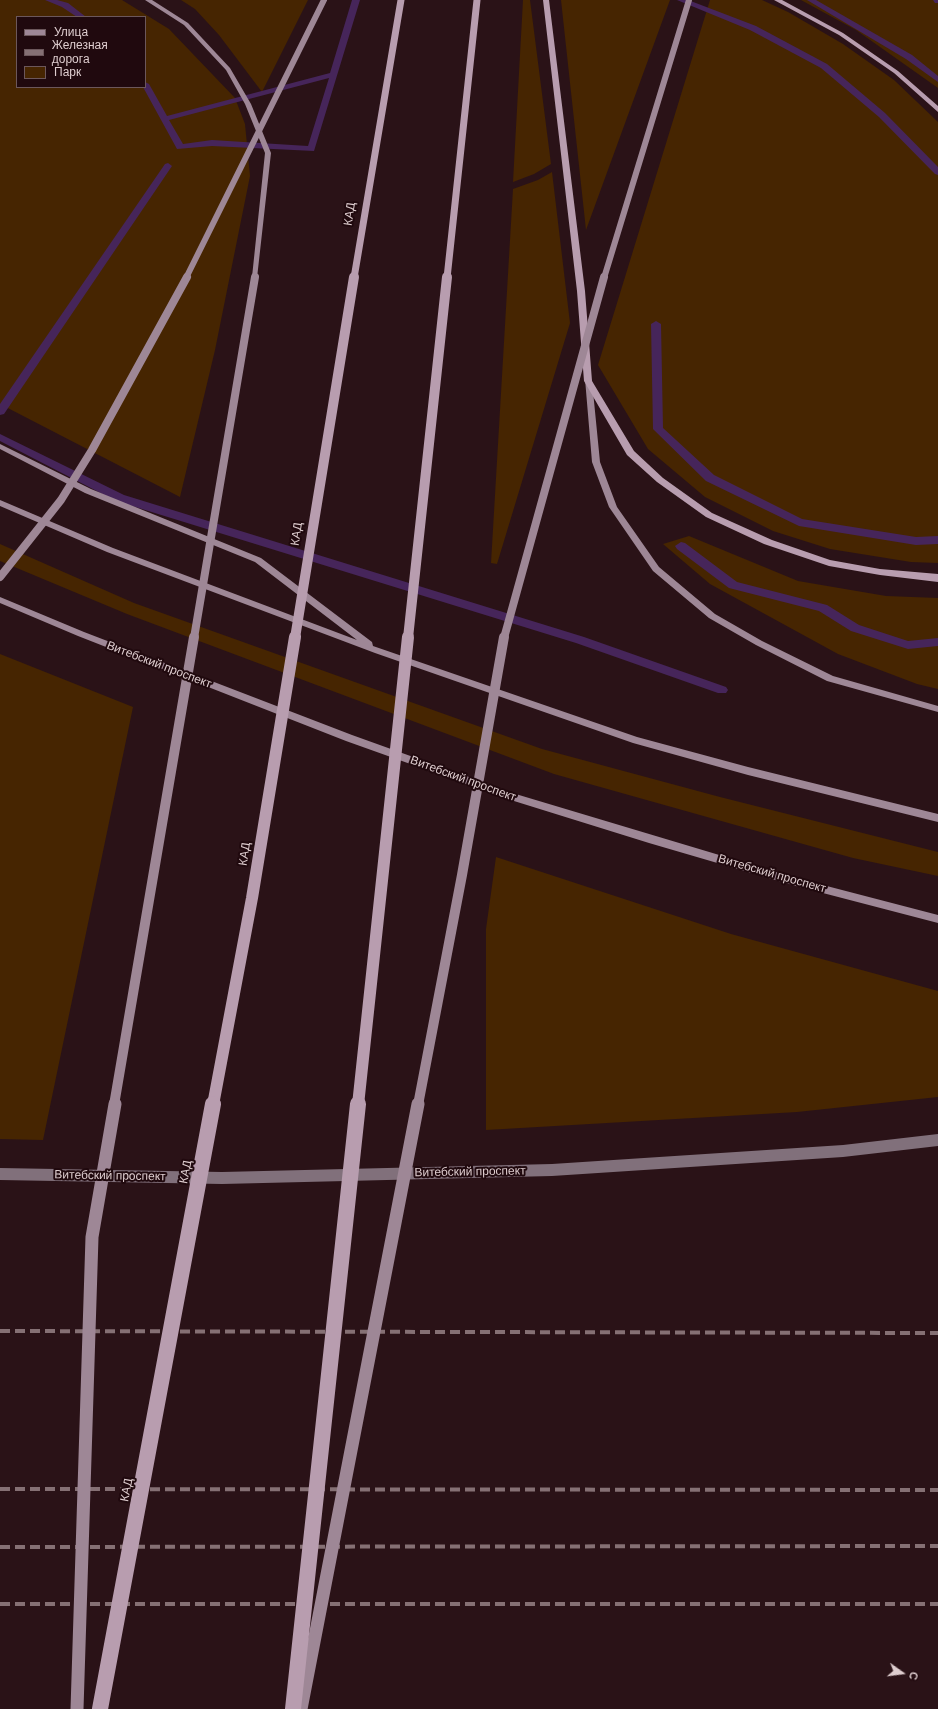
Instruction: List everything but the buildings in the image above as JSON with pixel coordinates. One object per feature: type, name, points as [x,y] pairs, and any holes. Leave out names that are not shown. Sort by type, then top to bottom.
[{"type":"highway","name":"КАД","points":[[100,1709],[252,898],[387,75],[401,0]]},
{"type":"highway","points":[[293,1709],[476,0]]},
{"type":"highway","points":[[546,0],[580,291],[588,381],[630,453],[660,480],[709,515],[768,542],[829,563],[880,572],[938,578]]},
{"type":"highway","points":[[777,0],[847,38],[896,72],[938,110]]},
{"type":"main road","points":[[0,577],[61,500],[92,450],[172,307],[324,0]]},
{"type":"main road","points":[[301,1709],[462,875],[505,634],[608,263],[690,0]]},
{"type":"main road","points":[[77,1709],[92,1237],[255,277],[268,153],[248,104],[228,69],[216,58],[186,24],[149,1]]},
{"type":"main road","points":[[588,381],[596,462],[613,507],[656,569],[712,616],[759,643],[830,679],[938,709]]},
{"type":"main road","points":[[0,446],[88,491],[258,560],[378,651]]},
{"type":"main road","points":[[0,503],[110,550],[378,651],[636,740],[748,771],[938,818]]},
{"type":"main road","name":"Витебский проспект","points":[[0,600],[81,634],[349,738],[516,798],[649,840],[789,880],[938,919]]},
{"type":"main road","name":"Витебский проспект","points":[[0,1174],[222,1178],[552,1170],[843,1151],[938,1140]]},
{"type":"green space","points":[[0,0],[122,0],[169,29],[235,98],[245,124],[250,176],[215,350],[180,497],[0,404]]},
{"type":"green space","points":[[181,0],[308,0],[262,92],[219,35],[195,9]]},
{"type":"green space","points":[[523,0],[530,0],[551,164],[534,174],[513,182]]},
{"type":"green space","points":[[561,0],[670,0],[586,230]]},
{"type":"green space","points":[[710,0],[762,0],[788,12],[843,44],[894,80],[938,122],[938,563],[911,562],[830,549],[773,531],[705,497],[648,449],[598,365]]},
{"type":"green space","points":[[801,0],[938,0],[938,88],[856,30]]},
{"type":"green space","points":[[552,172],[570,323],[497,564],[491,563],[513,189],[538,180]]},
{"type":"green space","points":[[689,536],[798,581],[886,596],[938,598],[938,689],[917,684],[838,654],[710,584],[663,544]]},
{"type":"green space","points":[[0,544],[134,603],[542,749],[720,797],[938,852],[938,876],[853,858],[554,774],[127,614],[0,561]]},
{"type":"green space","points":[[0,654],[133,707],[43,1140],[0,1139]]},
{"type":"green space","points":[[496,857],[731,934],[938,991],[938,1097],[797,1112],[486,1130],[486,929]]},
{"type":"waterway","points":[[49,0],[65,5],[81,16]]},
{"type":"waterway","points":[[334,74],[356,0]]},
{"type":"waterway","points":[[681,0],[753,28],[824,66],[882,115],[938,172]]},
{"type":"waterway","points":[[811,0],[909,57],[938,80]]},
{"type":"waterway","points":[[164,119],[180,147],[212,143],[311,149],[334,74]]},
{"type":"waterway","points":[[164,119],[334,74]]},
{"type":"waterway","points":[[146,86],[164,119]]},
{"type":"waterway","points":[[0,412],[168,166]]},
{"type":"waterway","points":[[656,324],[658,429],[710,478],[799,522],[916,541],[938,540]]},
{"type":"waterway","points":[[0,437],[120,498],[580,640],[722,690]]},
{"type":"waterway","points":[[681,546],[733,585],[823,608],[855,628],[908,645],[938,642]]},
{"type":"railway","points":[[0,1331],[938,1333]]},
{"type":"railway","points":[[0,1489],[938,1490]]},
{"type":"railway","points":[[0,1547],[938,1546]]},
{"type":"railway","points":[[0,1604],[938,1604]]}]
